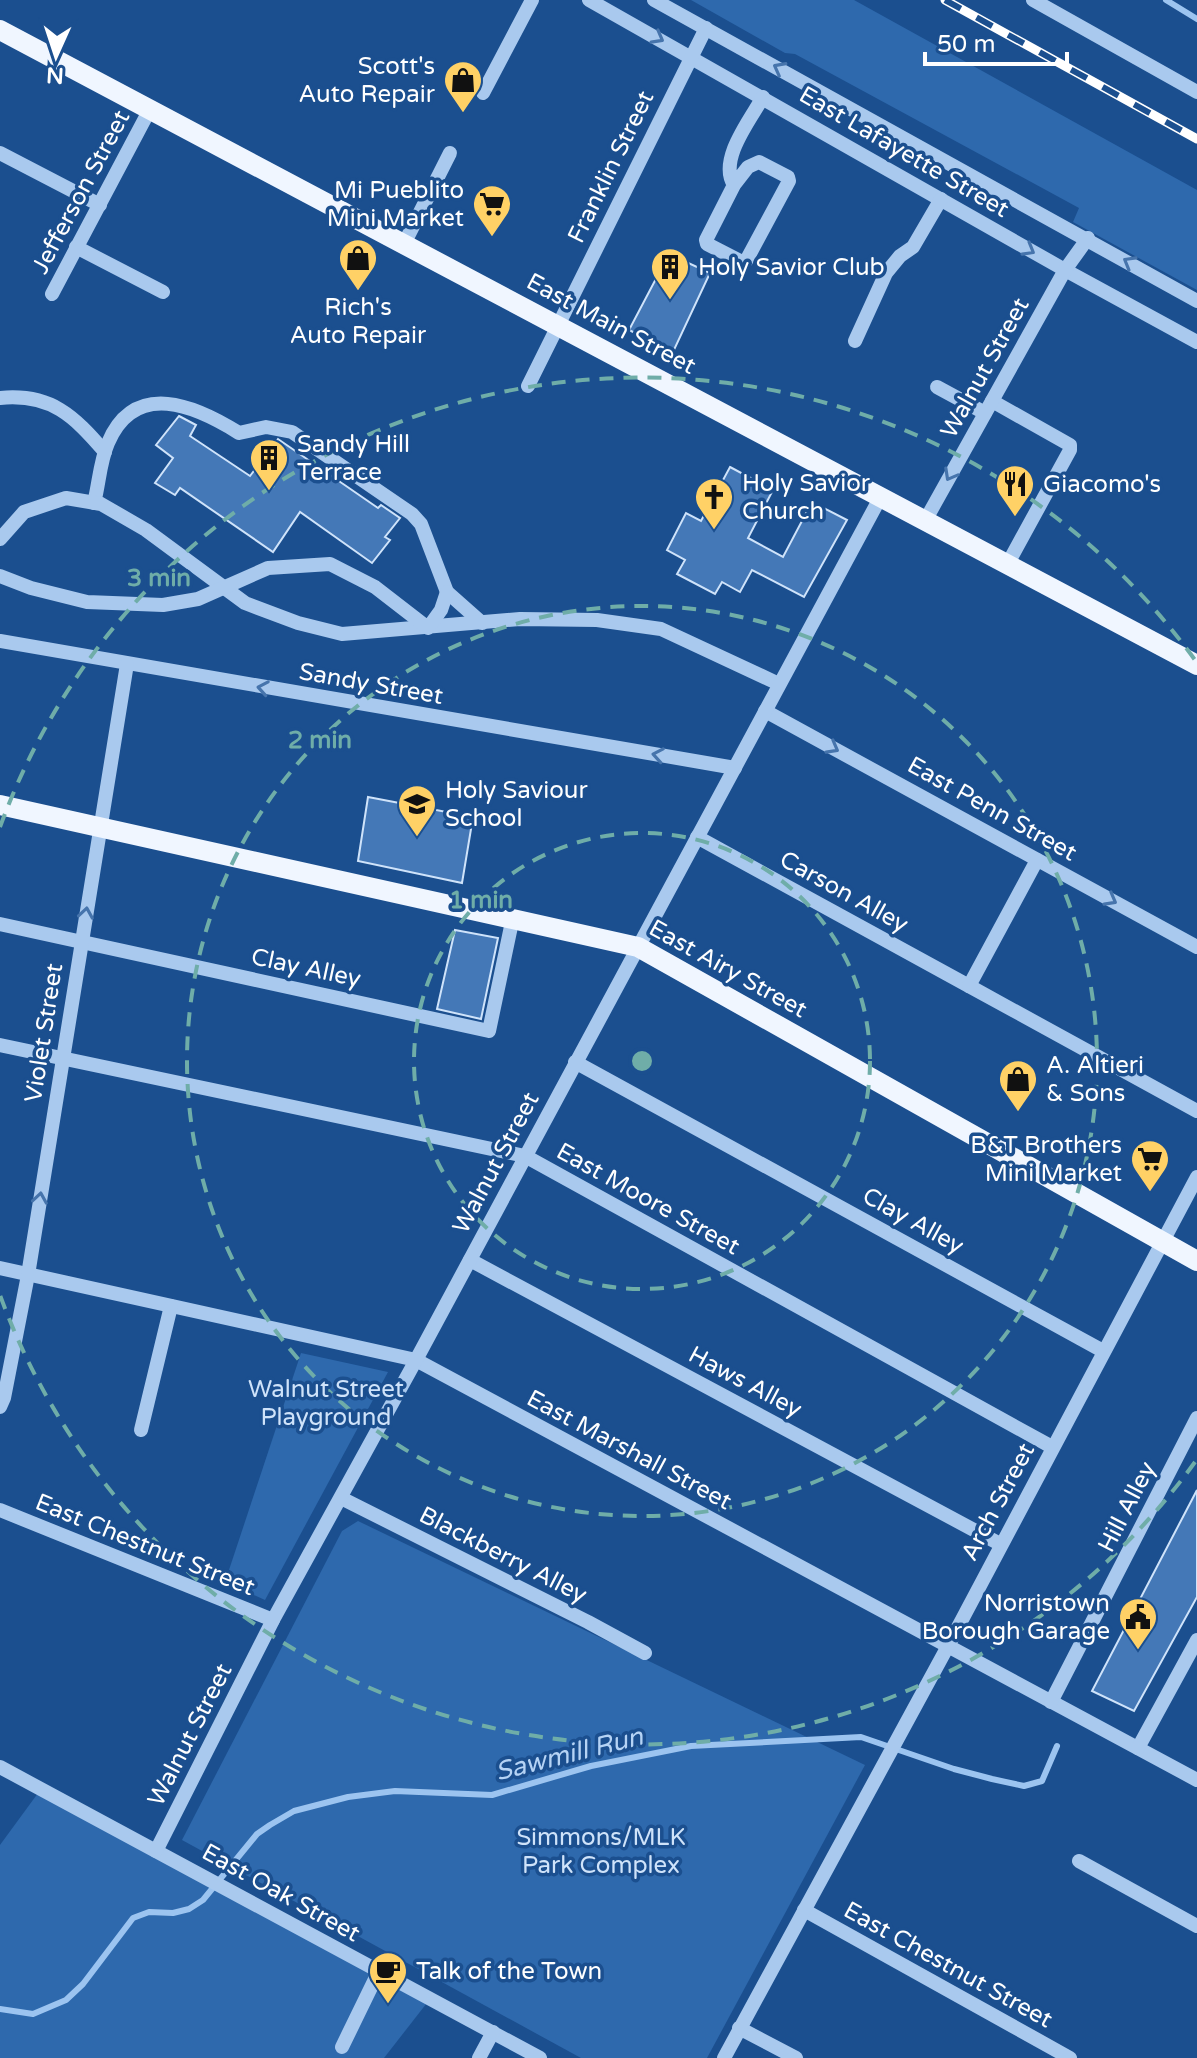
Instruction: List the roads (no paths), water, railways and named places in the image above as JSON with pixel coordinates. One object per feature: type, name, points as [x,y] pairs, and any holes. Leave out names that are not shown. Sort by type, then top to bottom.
[{"type":"main road","name":"East Main Street","points":[[0,30],[1197,665]]},
{"type":"main road","name":"East Airy Street","points":[[0,805],[638,947],[1197,1261]]},
{"type":"street","points":[[483,93],[532,0]]},
{"type":"street","name":"East Lafayette Street","points":[[589,0],[1197,342]]},
{"type":"street","name":"East Lafayette Street","points":[[654,0],[1197,301]]},
{"type":"street","points":[[1033,0],[1197,92]]},
{"type":"street","name":"Franklin Street","points":[[528,386],[706,28]]},
{"type":"street","points":[[734,185],[728,173],[729,160],[763,97]]},
{"type":"street","name":"Jefferson Street","points":[[52,294],[149,111]]},
{"type":"street","points":[[0,153],[100,205]]},
{"type":"street","points":[[404,244],[450,153]]},
{"type":"street","points":[[759,162],[788,177],[789,181],[746,261],[742,262],[707,244],[706,240],[734,185],[742,172],[759,162]]},
{"type":"street","points":[[855,341],[886,273],[900,256],[913,247],[941,199]]},
{"type":"street","name":"Walnut Street","points":[[925,521],[1065,270],[1088,238]]},
{"type":"street","points":[[76,247],[163,292]]},
{"type":"street","points":[[937,387],[1070,445],[1007,565]]},
{"type":"street","points":[[0,398],[39,399],[57,407],[72,417],[105,452]]},
{"type":"street","points":[[94,503],[105,452],[113,432],[126,416],[146,405],[170,402],[214,417],[239,433],[266,427],[292,432],[412,514],[421,524],[447,592],[482,623]]},
{"type":"street","points":[[0,539],[24,512],[66,498],[101,504],[146,530],[245,603],[298,623],[342,634],[520,619],[597,620],[661,629],[779,684]]},
{"type":"street","name":"Walnut Street","points":[[156,1851],[273,1620],[880,498]]},
{"type":"street","points":[[0,576],[31,588],[87,602],[163,605],[198,599],[268,568],[330,564],[375,587],[428,628]]},
{"type":"street","points":[[428,628],[441,610],[447,592]]},
{"type":"street","name":"Sandy Street","points":[[0,641],[735,768]]},
{"type":"street","name":"Violet Street","points":[[0,1407],[28,1275],[127,664]]},
{"type":"street","name":"East Penn Street","points":[[765,711],[1197,947]]},
{"type":"street","name":"Carson Alley","points":[[697,837],[1197,1111]]},
{"type":"street","points":[[969,986],[1037,860]]},
{"type":"street","name":"Clay Alley","points":[[0,924],[489,1031],[513,917]]},
{"type":"street","name":"East Moore Street","points":[[0,1045],[525,1156],[1052,1447]]},
{"type":"street","name":"Clay Alley","points":[[575,1062],[1103,1351]]},
{"type":"street","name":"Arch Street","points":[[724,2058],[948,1646],[1197,1177]]},
{"type":"street","name":"Haws Alley","points":[[470,1260],[1000,1544]]},
{"type":"street","name":"East Marshall Street","points":[[0,1268],[416,1360],[1197,1780]]},
{"type":"street","points":[[141,1430],[171,1306]]},
{"type":"street","name":"Hill Alley","points":[[1051,1702],[1197,1418]]},
{"type":"street","name":"Blackberry Alley","points":[[341,1498],[645,1653]]},
{"type":"street","name":"East Chestnut Street","points":[[0,1510],[273,1620]]},
{"type":"street","points":[[1138,1748],[1197,1640]]},
{"type":"street","name":"East Oak Street","points":[[0,1767],[540,2058]]},
{"type":"street","points":[[1079,1861],[1197,1926]]},
{"type":"street","name":"East Chestnut Street","points":[[804,1910],[1070,2058]]},
{"type":"street","points":[[342,2047],[379,1971]]},
{"type":"street","points":[[739,2028],[796,2058]]},
{"type":"street","points":[[479,2058],[493,2032]]},
{"type":"waterway","name":"Sawmill Run","points":[[1166,0],[1197,19]]},
{"type":"waterway","name":"Sawmill Run","points":[[0,2009],[33,2014],[66,2000],[83,1984],[133,1918],[149,1912],[173,1913],[189,1909],[203,1900],[257,1834],[294,1811],[348,1797],[395,1791],[492,1795],[591,1766],[691,1746],[861,1737],[954,1769],[1024,1786],[1042,1781],[1057,1746]]},
{"type":"railway","points":[[945,0],[1197,139]]},
{"type":"place","name":"Scott's Auto Repair","points":[[463,114]]},
{"type":"place","name":"Mi Pueblito Mini Market","points":[[492,238]]},
{"type":"place","name":"Rich's Auto Repair","points":[[358,292]]},
{"type":"place","name":"Holy Savior Club","points":[[670,301]]},
{"type":"place","name":"Sandy Hill Terrace","points":[[269,492]]},
{"type":"place","name":"Giacomo's","points":[[1015,518]]},
{"type":"place","name":"Holy Savior Church","points":[[714,531]]},
{"type":"place","name":"Holy Saviour School","points":[[417,838]]},
{"type":"place","name":"A. Altieri & Sons","points":[[1018,1113]]},
{"type":"place","name":"B&T Brothers Mini Market","points":[[1150,1193]]},
{"type":"place","name":"Norristown Borough Garage","points":[[1138,1651]]},
{"type":"place","name":"Talk of the Town","points":[[388,2005]]},
{"type":"park label","name":"Walnut Street Playground","points":[[326,1403]]},
{"type":"park label","name":"Simmons/MLK Park Complex","points":[[601,1851]]}]
